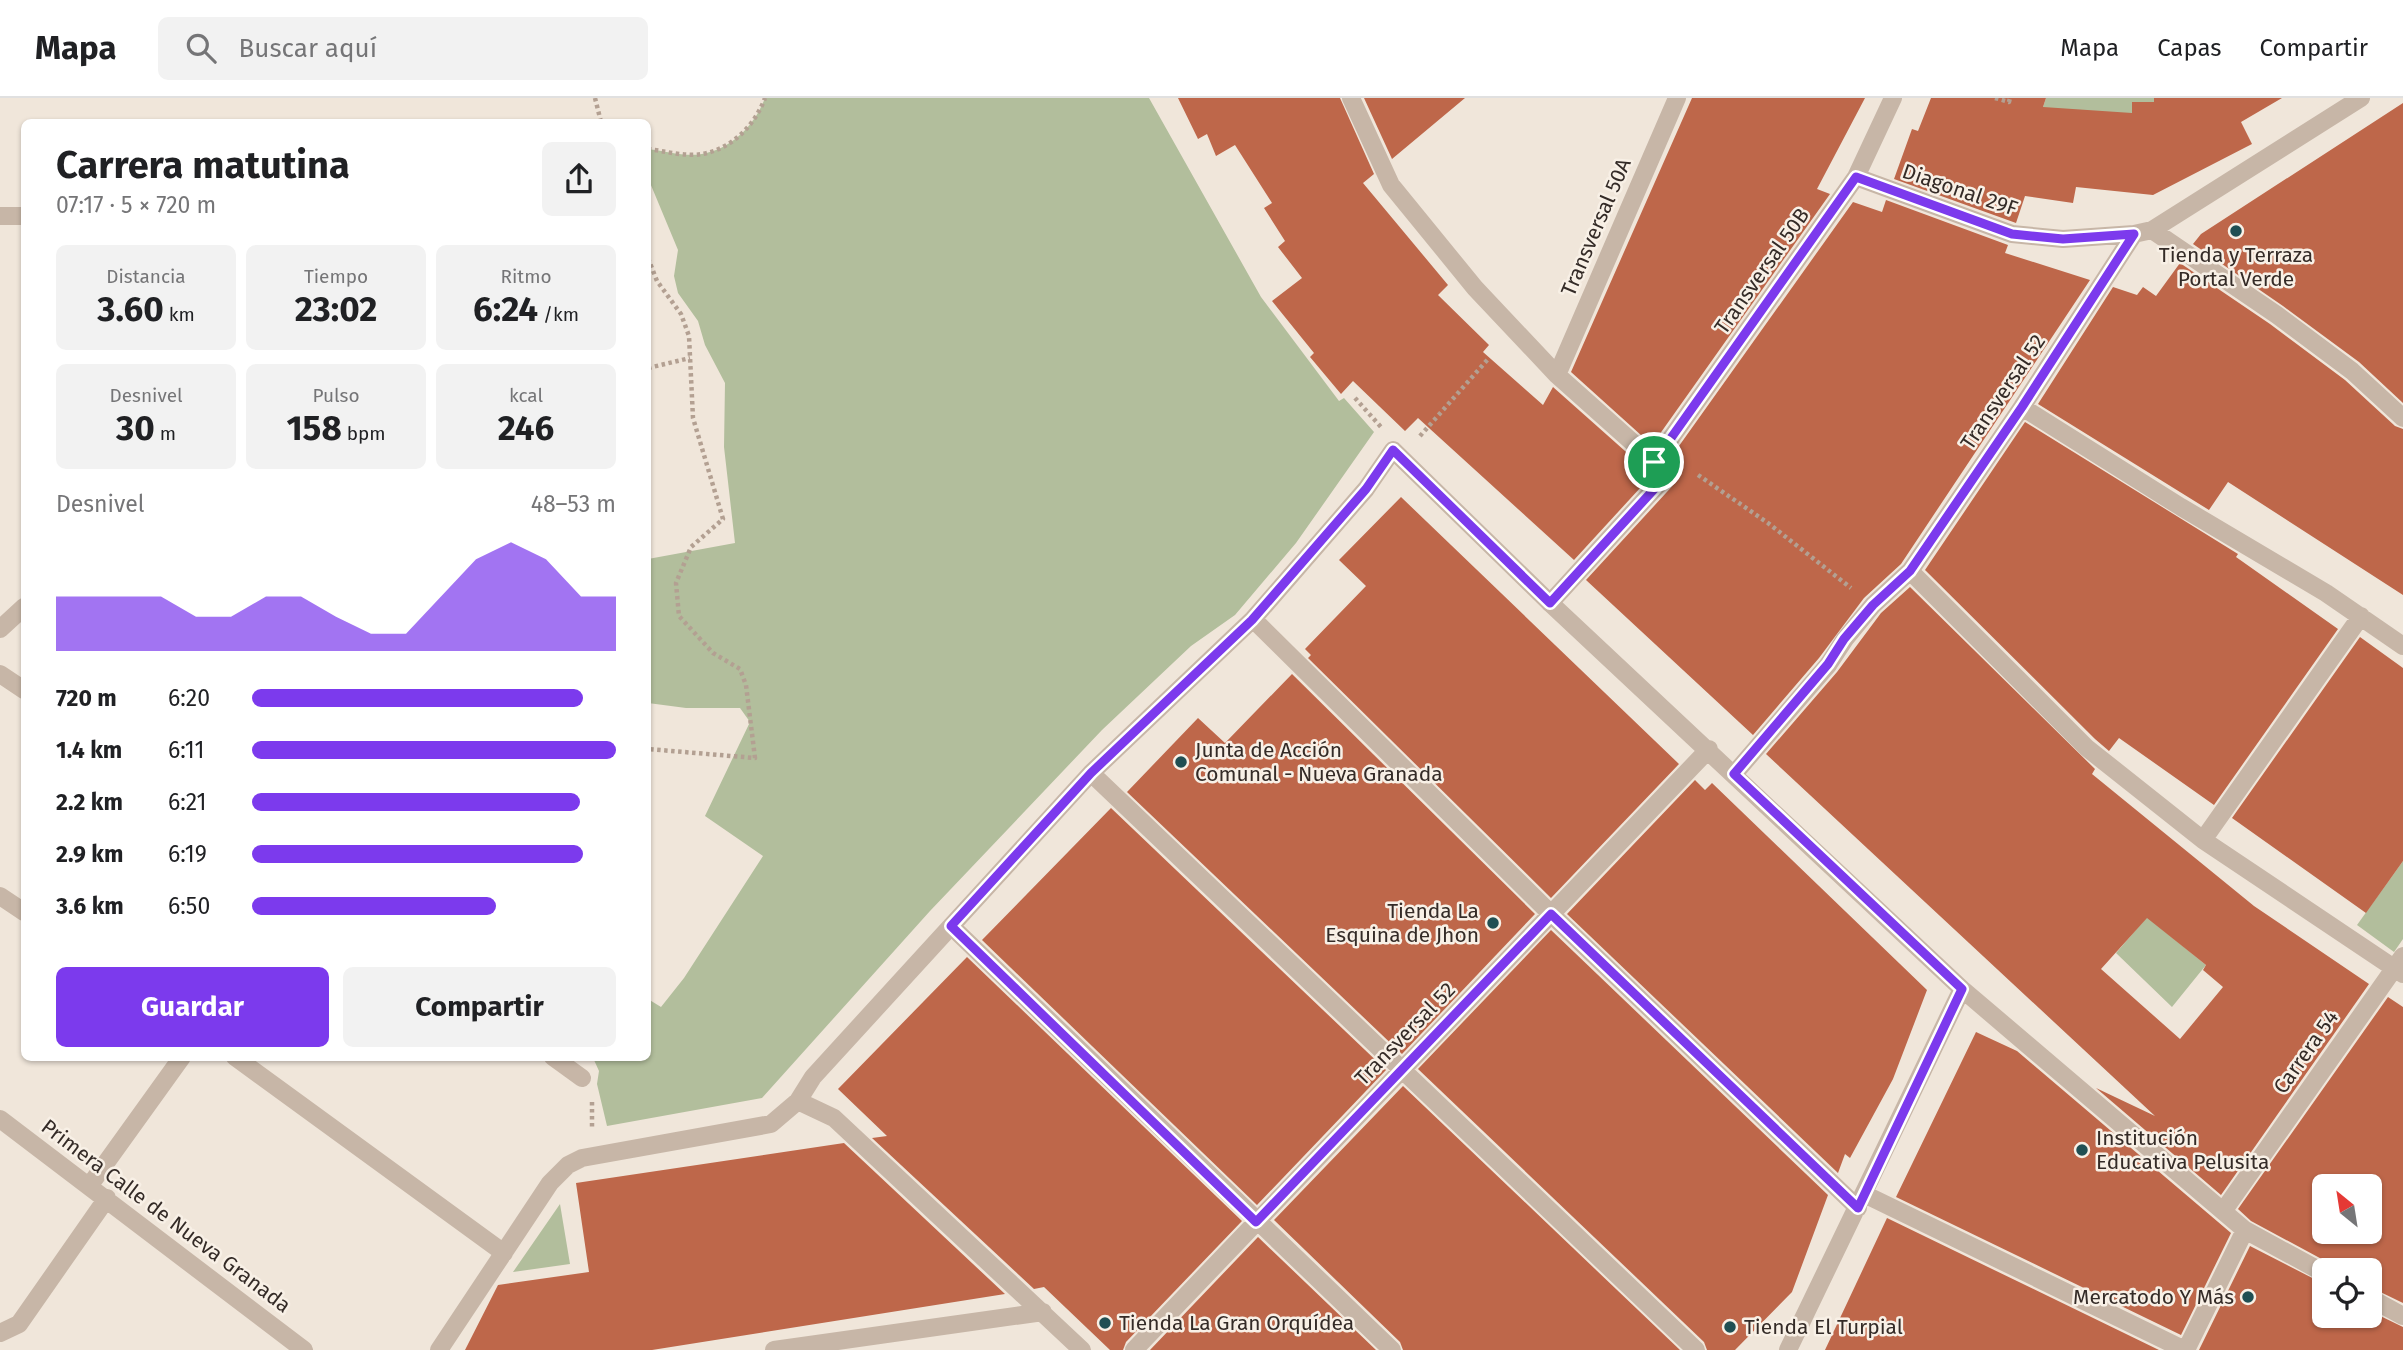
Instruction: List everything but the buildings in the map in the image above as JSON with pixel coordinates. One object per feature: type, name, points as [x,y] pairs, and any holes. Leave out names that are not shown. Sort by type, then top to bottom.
[{"type":"street","points":[[1351,98],[1391,185],[1475,288],[1557,375],[1658,456],[1668,474],[1550,603]]},
{"type":"street","name":"Transversal 50A","points":[[1557,375],[1677,98]]},
{"type":"street","name":"Transversal 50B","points":[[1658,456],[1856,177],[1893,98]]},
{"type":"street","points":[[2134,234],[2152,230],[2361,98]]},
{"type":"street","name":"Diagonal 29F","points":[[1856,177],[2012,234],[2063,239],[2134,234]]},
{"type":"street","points":[[0,216],[21,216]]},
{"type":"street","points":[[2152,230],[2352,370],[2403,418]]},
{"type":"street","name":"Transversal 52","points":[[1734,774],[1828,664],[1844,639],[1873,605],[1910,571],[2022,407],[2134,234]]},
{"type":"street","points":[[2022,407],[2361,616],[2403,646]]},
{"type":"street","points":[[439,1350],[550,1183],[575,1162],[597,1155],[757,1129],[783,1117],[798,1101],[813,1077],[1091,773],[1252,620],[1366,489],[1393,450],[1550,603],[1709,749],[1962,989],[2245,1230],[2312,1266]]},
{"type":"street","points":[[1910,571],[2087,748],[2203,841],[2400,966]]},
{"type":"street","points":[[0,629],[21,610]]},
{"type":"street","points":[[2203,841],[2361,616]]},
{"type":"street","points":[[1252,620],[1551,914],[1861,1201],[2185,1350],[2245,1230]]},
{"type":"street","points":[[0,674],[21,688]]},
{"type":"street","name":"Transversal 52","points":[[1134,1350],[1709,749]]},
{"type":"street","points":[[1091,773],[1696,1350]]},
{"type":"street","points":[[0,896],[21,910]]},
{"type":"street","points":[[951,926],[1392,1350]]},
{"type":"street","name":"Carrera 54","points":[[2224,1210],[2400,966]]},
{"type":"street","points":[[1788,1350],[1962,989]]},
{"type":"street","points":[[90,1185],[179,1061]]},
{"type":"street","points":[[240,1061],[504,1253]]},
{"type":"street","points":[[559,1061],[582,1078]]},
{"type":"street","points":[[798,1101],[834,1118],[1082,1350]]},
{"type":"street","name":"Primera Calle de Nueva Granada","points":[[0,1119],[304,1350]]},
{"type":"street","points":[[0,1333],[19,1324],[107,1198]]},
{"type":"street","points":[[2382,1305],[2403,1316]]},
{"type":"street","points":[[774,1350],[1043,1312]]},
{"type":"path","points":[[595,98],[600,119]]},
{"type":"path","points":[[651,149],[701,154],[731,144],[750,125],[765,98]]},
{"type":"path","points":[[1996,98],[2009,102],[2010,98]]},
{"type":"path","points":[[651,266],[657,281],[681,314],[689,335],[693,418],[723,519],[691,547],[676,583],[679,616],[713,653],[740,669],[747,685],[755,758],[651,749]]},
{"type":"path","points":[[651,367],[690,358]]},
{"type":"path","points":[[1401,458],[1489,358]]},
{"type":"path","points":[[1658,456],[1768,523],[1873,605]]},
{"type":"path","points":[[582,1078],[594,1112],[594,1124],[590,1134]]},
{"type":"green space","points":[[765,98],[1149,98],[1261,297],[1339,401],[1344,398],[1374,432],[1296,543],[1235,615],[1191,646],[1102,730],[930,911],[762,1098],[607,1126],[597,1084],[599,1071],[594,1061],[651,1061],[651,1001],[661,1007],[684,978],[763,856],[705,816],[750,722],[740,708],[686,708],[651,703],[651,558],[735,543],[724,447],[725,383],[705,345],[698,321],[678,293],[674,276],[678,250],[651,185],[651,149],[696,155],[713,151],[741,134],[761,108]]},
{"type":"green space","points":[[2046,98],[2154,98],[2154,102],[2132,102],[2132,113],[2040,116]]},
{"type":"green space","points":[[2403,861],[2403,939],[2394,952],[2357,925]]},
{"type":"green space","points":[[2147,917],[2206,965],[2172,1007],[2116,953]]},
{"type":"green space","points":[[560,1204],[570,1264],[513,1272]]},
{"type":"place","name":"Tienda y Terraza Portal Verde","points":[[2236,231]]},
{"type":"place","name":"Junta de Acción Comunal - Nueva Granada","points":[[1181,762]]},
{"type":"place","name":"Tienda La Esquina de Jhon","points":[[1493,923]]},
{"type":"place","name":"Institución Educativa Pelusita","points":[[2082,1150]]},
{"type":"place","name":"Mercatodo Y Más","points":[[2248,1297]]},
{"type":"place","name":"Tienda La Gran Orquídea","points":[[1105,1323]]},
{"type":"place","name":"Tienda El Turpial","points":[[1730,1327]]},
{"type":"route","points":[[1856,177],[2012,234],[2063,239],[2134,234],[2022,407],[1910,571],[1873,605],[1844,639],[1828,664],[1734,774],[1962,989],[1858,1208],[1551,914],[1256,1222],[951,926],[1091,773],[1252,620],[1366,489],[1393,450],[1550,603],[1668,474],[1654,462],[1856,177]]}]
